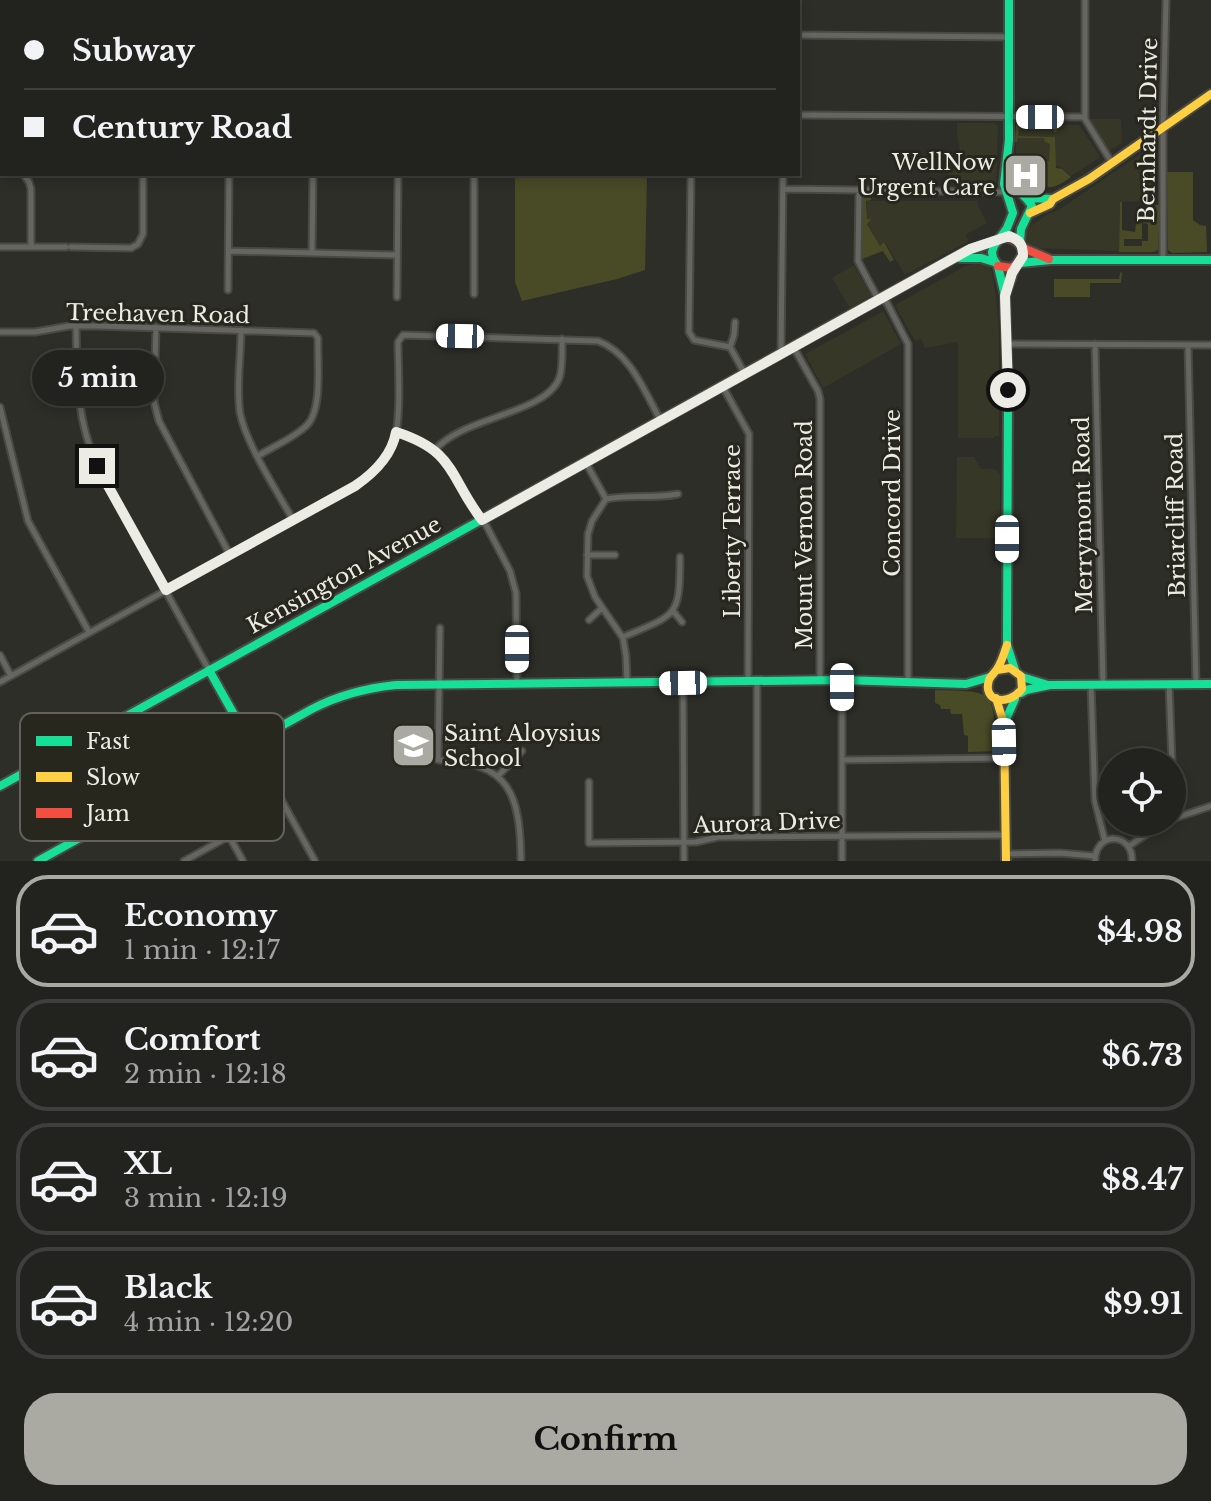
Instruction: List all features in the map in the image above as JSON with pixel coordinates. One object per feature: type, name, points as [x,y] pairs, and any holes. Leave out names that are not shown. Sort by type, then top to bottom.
[{"type":"street","points":[[1009,0],[1009,117],[1005,192],[1018,216],[1050,204],[1053,199],[1089,179],[1211,94]]},
{"type":"street","points":[[1085,0],[1085,117],[1112,163]]},
{"type":"street","name":"Bernhardt Drive","points":[[1163,260],[1166,0]]},
{"type":"street","points":[[800,35],[1009,37]]},
{"type":"street","points":[[800,115],[1085,117]]},
{"type":"street","points":[[1005,296],[1012,273],[1023,256],[1021,229],[1031,203],[1012,183],[1008,162]]},
{"type":"street","points":[[24,176],[31,189],[31,247]]},
{"type":"street","points":[[0,247],[131,248],[138,244],[143,234],[143,176]]},
{"type":"street","points":[[228,290],[229,176]]},
{"type":"street","points":[[312,253],[313,176]]},
{"type":"street","points":[[397,297],[398,176]]},
{"type":"street","points":[[474,176],[474,294]]},
{"type":"street","points":[[691,176],[689,332],[694,340],[730,347]]},
{"type":"street","points":[[781,355],[783,176]]},
{"type":"street","points":[[783,189],[1005,192]]},
{"type":"street","name":"Concord Drive","points":[[859,190],[857,259],[908,344],[908,682]]},
{"type":"street","points":[[1004,724],[1023,685],[1007,645],[1007,344],[1005,296],[991,253],[1008,228],[1014,199],[1053,199]]},
{"type":"street","points":[[999,239],[1009,236],[1051,260]]},
{"type":"street","name":"Kensington Avenue","points":[[132,713],[970,249],[999,239]]},
{"type":"street","points":[[229,251],[396,255]]},
{"type":"street","points":[[958,258],[981,258],[1006,269],[1051,260],[1211,260]]},
{"type":"street","points":[[735,322],[730,347],[745,375]]},
{"type":"street","points":[[76,326],[77,390],[90,450],[233,713]]},
{"type":"street","name":"Treehaven Road","points":[[0,332],[35,332],[76,326],[316,335],[316,405],[313,417],[304,429],[258,456]]},
{"type":"street","points":[[156,327],[154,396],[159,421],[230,555]]},
{"type":"street","points":[[241,330],[240,408],[244,428],[293,520]]},
{"type":"street","points":[[0,682],[355,486],[371,474],[390,450],[396,432],[400,337],[562,339],[604,343],[615,349],[628,364],[661,421]]},
{"type":"street","points":[[435,450],[462,429],[550,393],[560,375],[562,339]]},
{"type":"street","points":[[1007,344],[1211,345]]},
{"type":"street","name":"Merrymont Road","points":[[1095,344],[1103,685]]},
{"type":"street","name":"Briarcliff Road","points":[[1188,345],[1196,684]]},
{"type":"street","name":"Mount Vernon Road","points":[[794,348],[820,399],[820,681]]},
{"type":"street","name":"Liberty Terrace","points":[[723,387],[749,434],[757,836]]},
{"type":"street","points":[[0,407],[28,521],[89,632]]},
{"type":"street","points":[[396,432],[435,450],[445,460],[486,525],[510,571],[516,588],[517,684]]},
{"type":"street","points":[[586,463],[606,499]]},
{"type":"street","points":[[606,499],[678,494]]},
{"type":"street","points":[[606,499],[590,527],[587,539],[588,581],[602,608],[623,637],[627,683]]},
{"type":"street","points":[[587,555],[615,555]]},
{"type":"street","points":[[623,637],[663,620],[673,611],[679,596],[680,557]]},
{"type":"street","points":[[589,620],[602,608]]},
{"type":"street","points":[[673,611],[682,622]]},
{"type":"street","points":[[440,628],[438,760],[470,763],[490,770],[506,785],[515,803],[519,823],[521,861]]},
{"type":"street","points":[[997,670],[1007,645]]},
{"type":"street","points":[[0,655],[11,676]]},
{"type":"street","points":[[284,724],[349,692],[396,685],[842,680],[966,684],[990,677],[1004,667],[1050,685]]},
{"type":"street","points":[[990,677],[989,687],[1004,724],[1006,858],[1060,853],[1094,858],[1099,845],[1115,839],[1129,846],[1132,861]]},
{"type":"street","points":[[842,680],[842,861]]},
{"type":"street","points":[[683,683],[684,861]]},
{"type":"street","points":[[966,684],[1007,702],[1026,690],[1050,685],[1211,684]]},
{"type":"street","points":[[1169,684],[1171,748]]},
{"type":"street","points":[[1091,685],[1095,801],[1105,841]]},
{"type":"street","points":[[498,776],[522,751]]},
{"type":"street","points":[[842,760],[1004,758]]},
{"type":"street","name":"Kensington Avenue","points":[[0,786],[20,775]]},
{"type":"street","name":"Aurora Drive","points":[[589,782],[589,843],[684,843],[718,837],[757,836],[1006,835]]},
{"type":"street","points":[[284,806],[315,861]]},
{"type":"street","points":[[1186,814],[1211,806]]},
{"type":"street","points":[[1129,846],[1144,836]]},
{"type":"street","points":[[38,861],[74,841]]},
{"type":"street","points":[[184,861],[220,841]]},
{"type":"street","points":[[232,841],[243,861]]},
{"type":"shaded area","points":[[1092,119],[1121,119],[1122,143],[1109,151]]},
{"type":"shaded area","points":[[957,123],[995,123],[998,126],[996,186],[958,185],[955,180],[949,179],[949,163],[960,152]]},
{"type":"shaded area","points":[[1016,124],[1079,125],[1099,158],[1071,176],[1050,163],[1038,181],[1016,181]]},
{"type":"shaded area","points":[[1157,143],[1156,201],[1120,202],[1119,251],[1038,248],[1026,242],[1028,228]]},
{"type":"shaded area","points":[[867,201],[977,201],[987,223],[965,235],[969,241],[905,275],[885,242],[880,246],[867,223]]},
{"type":"shaded area","points":[[978,263],[989,266],[992,271],[997,304],[999,436],[958,438],[958,342],[925,348],[922,339],[915,341],[896,307],[965,266]]},
{"type":"shaded area","points":[[854,265],[871,296],[850,308],[832,278]]},
{"type":"shaded area","points":[[882,312],[901,344],[823,388],[805,354]]},
{"type":"shaded area","points":[[957,457],[974,457],[981,469],[995,469],[1000,474],[1000,538],[956,538]]},
{"type":"green space","points":[[1018,123],[1057,124],[1057,132],[1054,132],[1054,127],[1019,126],[1018,136],[1055,137],[1056,168],[1071,177],[1053,187],[1042,185],[1028,188],[1016,181],[1034,180],[1039,161],[1049,161],[1050,144],[1044,138],[1018,138],[1015,142]]},
{"type":"green space","points":[[1167,172],[1193,172],[1193,220],[1206,226],[1207,252],[1172,253],[1168,250]]},
{"type":"green space","points":[[515,176],[647,176],[645,270],[522,301],[515,282]]},
{"type":"green space","points":[[863,197],[871,197],[866,201],[867,219],[871,219],[867,224],[880,246],[884,242],[894,260],[890,262],[883,251],[861,257]]},
{"type":"green space","points":[[1120,202],[1122,230],[1135,232],[1136,223],[1142,223],[1142,239],[1124,239],[1124,246],[1142,246],[1142,241],[1148,241],[1148,224],[1143,223],[1143,205],[1160,205],[1158,250],[1119,252]]},
{"type":"green space","points":[[1122,272],[1121,283],[1090,283],[1090,297],[1054,297],[1054,279],[1119,279]]},
{"type":"green space","points":[[935,690],[969,691],[987,697],[994,714],[994,751],[968,752],[968,736],[964,735],[962,714],[951,714],[950,709],[941,709],[935,703]]},
{"type":"traffic: fast","points":[[1009,0],[1009,140],[1004,184],[1013,213],[992,252],[1005,296],[1008,390],[1007,645],[1015,670]]},
{"type":"traffic: fast","points":[[1008,169],[1015,187],[1032,206],[1021,229],[1020,242]]},
{"type":"traffic: fast","points":[[1027,198],[1053,199]]},
{"type":"traffic: fast","points":[[843,319],[965,252],[997,241]]},
{"type":"traffic: fast","points":[[960,258],[981,258],[994,262]]},
{"type":"traffic: fast","points":[[1020,263],[1051,260],[1211,260]]},
{"type":"traffic: fast","points":[[1005,295],[1015,267]]},
{"type":"traffic: fast","points":[[132,713],[539,488]]},
{"type":"traffic: fast","points":[[209,670],[233,713]]},
{"type":"traffic: fast","points":[[284,725],[343,696],[396,685],[842,680],[966,684],[990,677]]},
{"type":"traffic: fast","points":[[1022,677],[1048,685]]},
{"type":"traffic: fast","points":[[1021,693],[1050,685],[1211,684]]},
{"type":"traffic: fast","points":[[1004,724],[1015,699]]},
{"type":"traffic: fast","points":[[0,786],[20,775]]},
{"type":"traffic: fast","points":[[38,861],[74,841]]},
{"type":"traffic: slow","points":[[1030,213],[1089,179],[1211,94]]},
{"type":"traffic: slow","points":[[997,670],[1010,668],[1021,676],[1022,689],[1004,700],[998,700],[989,693],[989,680],[1007,645]]},
{"type":"traffic: slow","points":[[996,698],[1004,724],[1006,861]]},
{"type":"traffic: jam","points":[[998,266],[1011,268],[1023,254],[1017,241],[1003,237]]},
{"type":"traffic: jam","points":[[1023,248],[1049,259]]},
{"type":"traffic: jam","points":[[539,488],[843,319]]},
{"type":"place","name":"WellNow Urgent Care","points":[[1026,175]]},
{"type":"place","name":"Saint Aloysius School","points":[[413,746]]},
{"type":"route","points":[[97,466],[166,590],[355,486],[384,459],[396,432],[440,454],[482,520],[970,249],[1009,236],[1021,244],[1023,256],[1012,273],[1005,296],[1008,390]]}]
